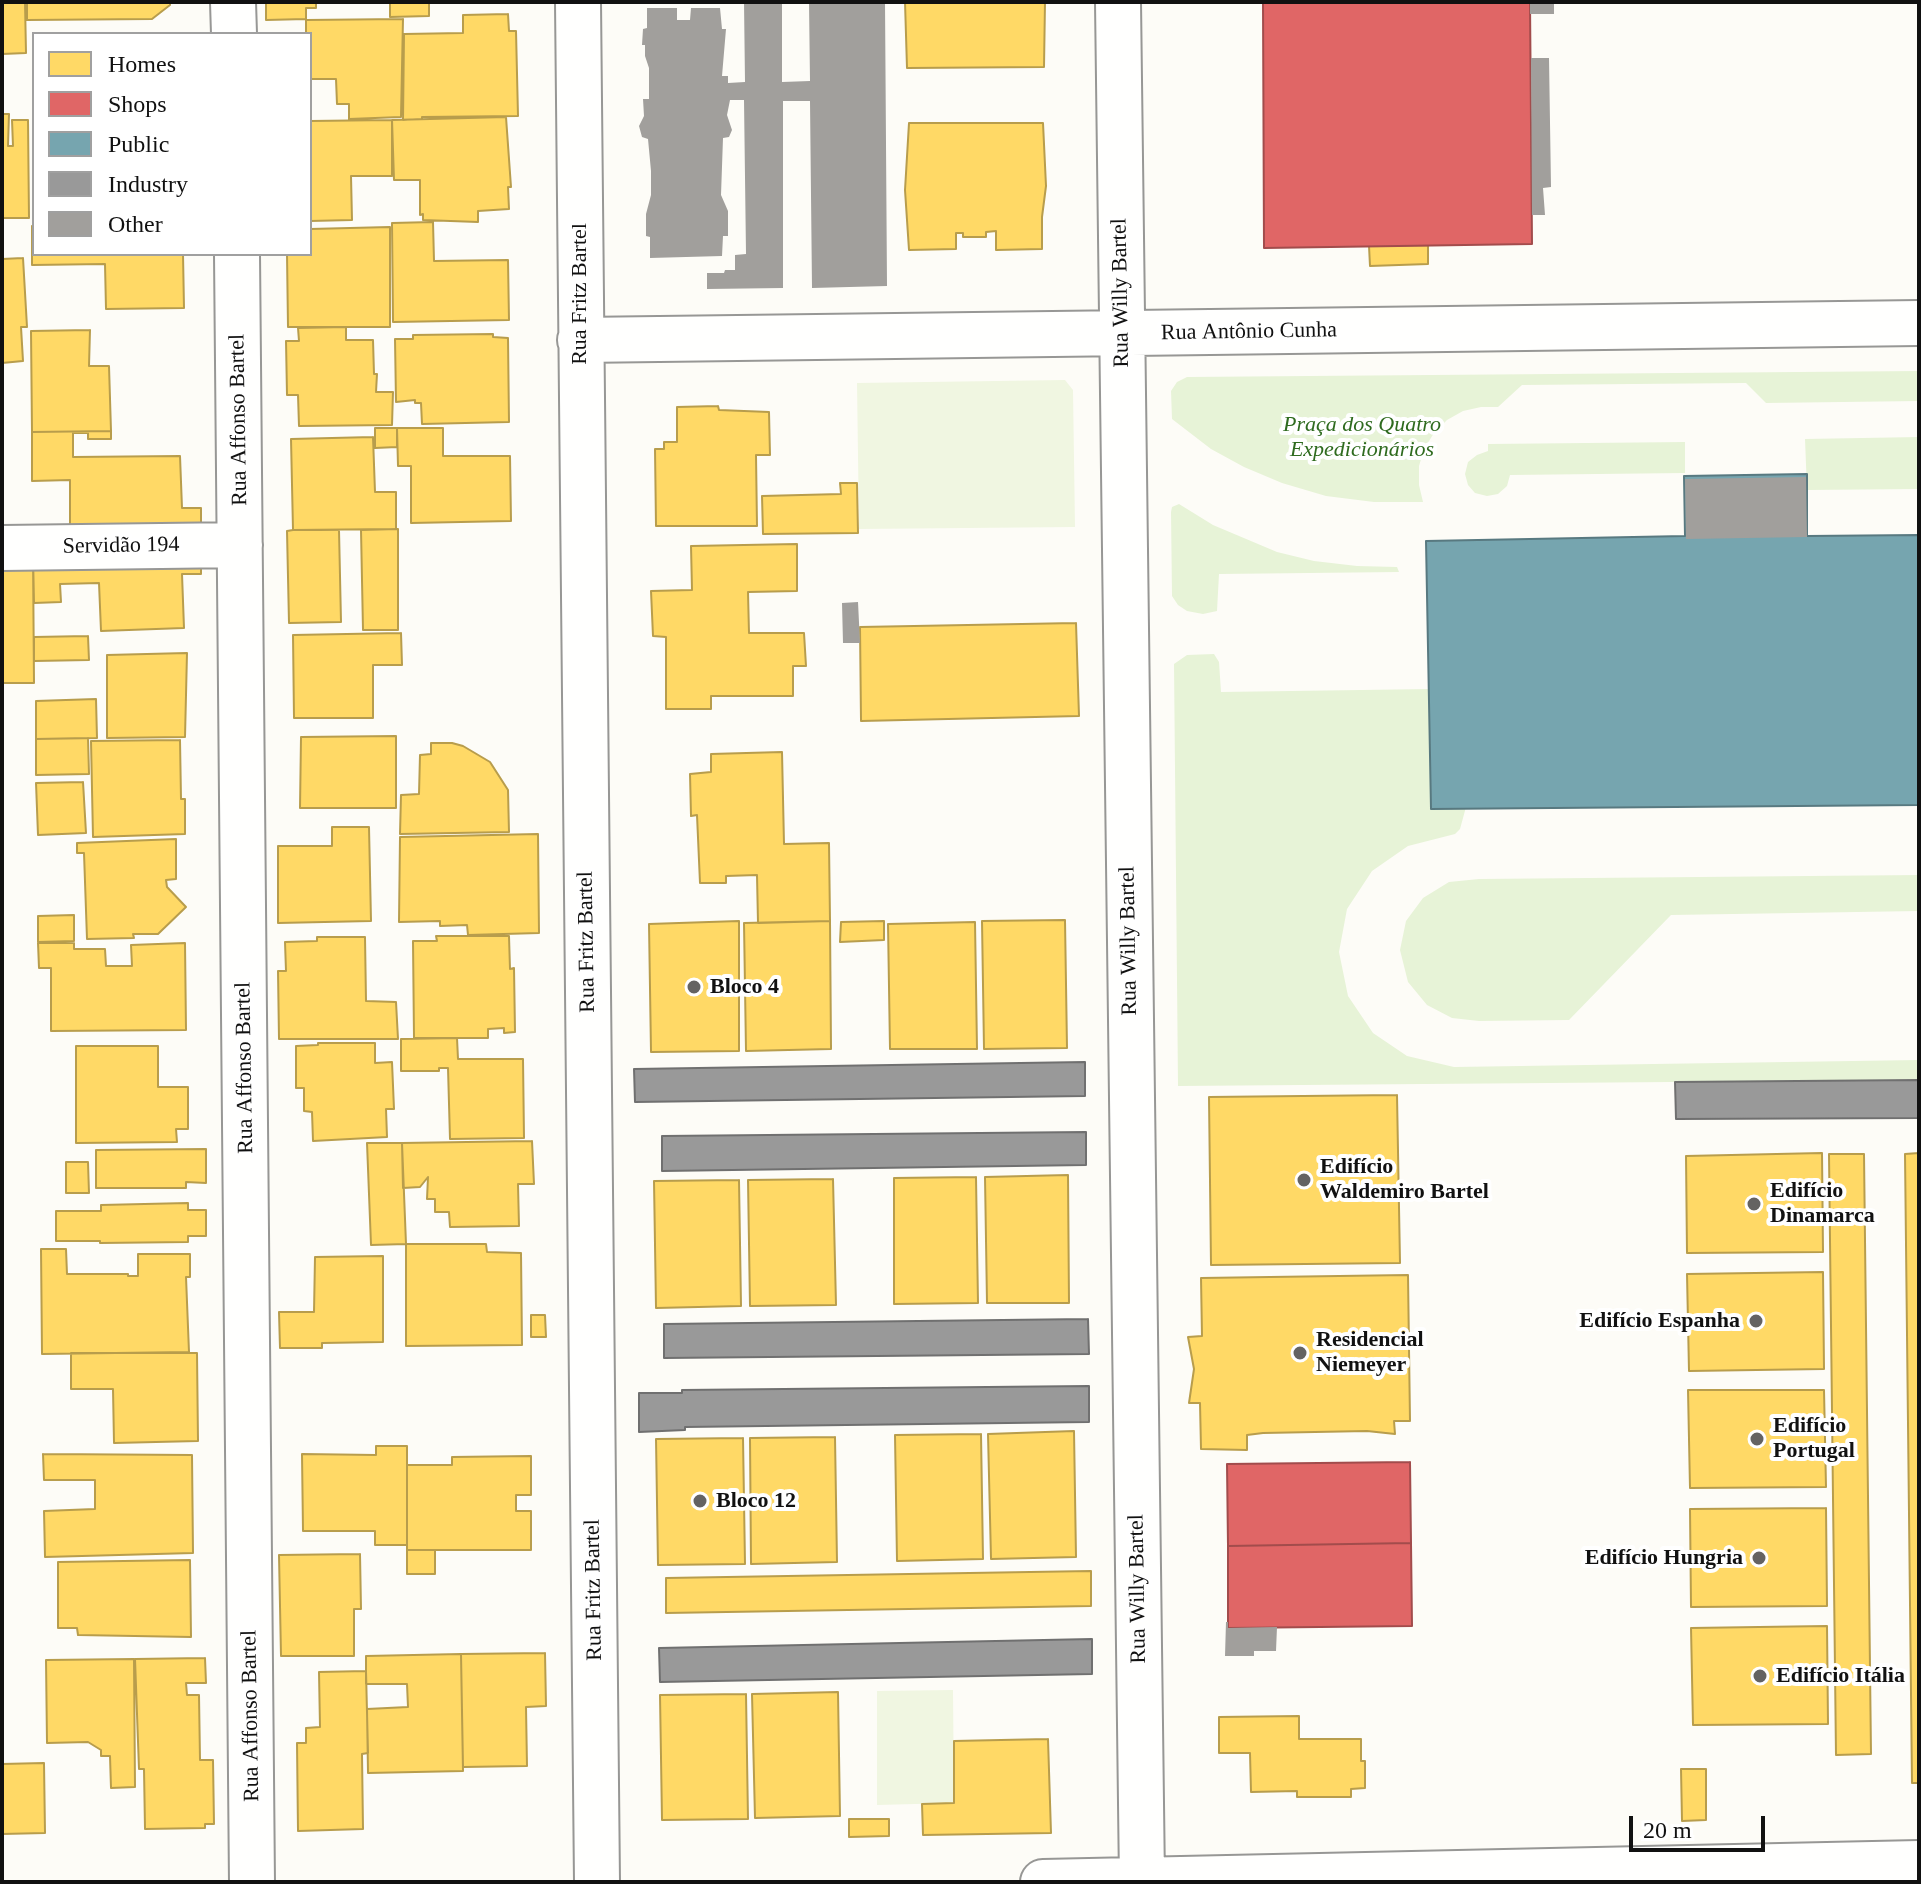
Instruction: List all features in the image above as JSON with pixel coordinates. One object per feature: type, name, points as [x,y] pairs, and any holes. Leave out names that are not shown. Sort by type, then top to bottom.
[{"type":"street","points":[[233,2],[234,32]]},
{"type":"street","name":"Rua Fritz Bartel","points":[[578,2],[597,1882]]},
{"type":"street","name":"Rua Willy Bartel","points":[[1118,2],[1142,1880]]},
{"type":"street","name":"Rua Affonso Bartel","points":[[237,256],[252,1882]]},
{"type":"street","name":"Rua Antônio Cunha","points":[[580,340],[1919,323]]},
{"type":"street","name":"Servidão 194","points":[[2,548],[240,545]]},
{"type":"street","points":[[1043,1882],[1919,1863]]},
{"type":"green space","name":"Praça dos Quatro Expedicionários","points":[[1919,371],[1919,401],[1766,403],[1746,383],[1522,385],[1498,407],[1463,411],[1447,420],[1434,433],[1424,449],[1419,466],[1423,502],[1374,502],[1326,496],[1282,483],[1211,449],[1172,419],[1171,391],[1177,382],[1187,377]]},
{"type":"green space","points":[[1065,380],[1073,390],[1075,527],[859,529],[857,383]]},
{"type":"green space","points":[[1919,437],[1919,489],[1807,490],[1805,439]]},
{"type":"green space","points":[[1685,442],[1685,473],[1510,475],[1507,486],[1498,494],[1487,496],[1475,493],[1468,485],[1465,474],[1468,462],[1488,451],[1488,444]]},
{"type":"green space","points":[[1179,504],[1213,525],[1277,552],[1314,561],[1397,567],[1399,572],[1219,574],[1217,611],[1203,614],[1187,611],[1172,596],[1171,512],[1172,507]]},
{"type":"green space","points":[[1214,654],[1219,662],[1221,692],[1431,689],[1466,807],[1460,829],[1455,834],[1408,846],[1372,871],[1347,909],[1339,952],[1348,996],[1373,1033],[1407,1056],[1454,1067],[1919,1060],[1919,1080],[1178,1086],[1174,664],[1187,655]]},
{"type":"green space","points":[[1919,875],[1919,911],[1671,915],[1569,1020],[1479,1021],[1452,1018],[1427,1005],[1408,982],[1400,950],[1406,921],[1423,898],[1449,882],[1479,879]]},
{"type":"green space","points":[[953,1690],[954,1803],[877,1805],[877,1691]]},
{"type":"building: Homes","points":[[2,2],[25,2],[26,53],[2,54]]},
{"type":"building: Homes","points":[[27,2],[170,2],[170,5],[152,19],[27,20]]},
{"type":"building: Homes","points":[[266,2],[316,2],[316,8],[306,8],[306,19],[266,20]]},
{"type":"building: Homes","points":[[390,2],[429,2],[429,16],[390,17]]},
{"type":"building: Homes","points":[[905,2],[1045,2],[1044,67],[907,68]]},
{"type":"building: Homes","points":[[508,14],[509,31],[516,31],[518,116],[403,120],[404,34],[463,33],[463,15]]},
{"type":"building: Homes","points":[[403,19],[401,117],[349,119],[349,104],[337,104],[336,79],[312,79],[312,32],[306,32],[306,20]]},
{"type":"building: Homes","points":[[2,114],[9,114],[8,146],[13,146],[12,120],[28,120],[29,218],[2,218]]},
{"type":"building: Homes","points":[[506,117],[511,187],[508,187],[509,209],[478,211],[478,222],[423,220],[423,214],[420,215],[420,180],[394,180],[392,120]]},
{"type":"building: Homes","points":[[392,120],[392,176],[351,176],[352,220],[312,221],[312,121]]},
{"type":"building: Homes","points":[[909,123],[1043,123],[1046,186],[1042,249],[996,250],[996,231],[986,232],[986,237],[963,237],[963,233],[956,233],[956,249],[909,250],[905,190]]},
{"type":"building: Homes","points":[[433,222],[434,261],[508,260],[509,320],[393,322],[392,223]]},
{"type":"building: Homes","points":[[390,227],[390,327],[288,327],[287,256],[312,256],[312,229]]},
{"type":"building: Homes","points":[[1428,245],[1428,264],[1370,266],[1369,246]]},
{"type":"building: Homes","points":[[32,256],[183,256],[184,308],[106,309],[105,264],[32,265]]},
{"type":"building: Homes","points":[[23,258],[27,327],[21,327],[23,361],[2,363],[2,259]]},
{"type":"building: Homes","points":[[346,327],[346,340],[373,340],[376,392],[393,392],[392,425],[299,426],[298,395],[287,395],[286,341],[299,341],[298,328]]},
{"type":"building: Homes","points":[[90,330],[89,366],[109,366],[111,431],[32,432],[31,331]]},
{"type":"building: Homes","points":[[493,334],[493,337],[508,338],[509,422],[422,424],[421,403],[415,403],[415,400],[396,402],[395,339],[413,339],[413,335]]},
{"type":"building: Homes","points":[[718,406],[719,410],[769,412],[770,455],[756,455],[757,526],[656,526],[655,449],[664,449],[664,442],[677,442],[677,407]]},
{"type":"building: Homes","points":[[375,428],[397,428],[397,447],[375,448]]},
{"type":"building: Homes","points":[[397,428],[443,428],[443,456],[510,456],[511,521],[411,523],[411,466],[398,466]]},
{"type":"building: Homes","points":[[111,431],[111,439],[88,439],[88,433],[73,433],[73,457],[180,456],[182,508],[201,508],[201,533],[70,534],[70,480],[32,481],[32,432]]},
{"type":"building: Homes","points":[[373,437],[375,492],[396,492],[396,529],[293,530],[291,439]]},
{"type":"building: Homes","points":[[840,483],[857,483],[858,533],[763,534],[762,496],[841,494]]},
{"type":"building: Homes","points":[[398,529],[398,630],[363,630],[361,530]]},
{"type":"building: Homes","points":[[339,530],[341,622],[289,623],[287,531]]},
{"type":"building: Homes","points":[[797,544],[797,591],[748,592],[749,633],[804,633],[806,666],[793,666],[793,696],[711,696],[711,709],[666,709],[666,637],[653,636],[651,591],[692,590],[691,546]]},
{"type":"building: Homes","points":[[201,552],[201,574],[182,574],[184,628],[101,631],[99,583],[60,584],[61,602],[34,603],[33,555]]},
{"type":"building: Homes","points":[[33,555],[34,683],[2,683],[2,556]]},
{"type":"building: Homes","points":[[1076,623],[1079,716],[861,721],[860,627]]},
{"type":"building: Homes","points":[[401,633],[402,665],[373,665],[373,718],[294,718],[293,635]]},
{"type":"building: Homes","points":[[88,636],[89,660],[34,661],[34,637]]},
{"type":"building: Homes","points":[[187,653],[185,737],[107,738],[107,655]]},
{"type":"building: Homes","points":[[96,699],[97,738],[36,739],[36,701]]},
{"type":"building: Homes","points":[[396,736],[396,808],[300,808],[301,737]]},
{"type":"building: Homes","points":[[88,738],[89,774],[36,775],[36,739]]},
{"type":"building: Homes","points":[[180,740],[185,834],[93,837],[91,741]]},
{"type":"building: Homes","points":[[431,743],[463,746],[490,762],[508,790],[509,832],[400,834],[401,795],[419,794],[420,755],[431,754]]},
{"type":"building: Homes","points":[[782,752],[784,844],[829,843],[830,921],[758,923],[757,875],[726,876],[726,883],[700,883],[697,815],[691,816],[690,774],[711,772],[711,754]]},
{"type":"building: Homes","points":[[83,782],[86,833],[38,835],[36,783]]},
{"type":"building: Homes","points":[[332,827],[369,827],[371,921],[278,923],[278,846],[332,846]]},
{"type":"building: Homes","points":[[538,834],[539,933],[468,935],[467,925],[440,926],[440,921],[399,922],[400,837]]},
{"type":"building: Homes","points":[[176,839],[176,879],[166,880],[167,887],[186,907],[158,934],[87,939],[84,853],[77,853],[77,843]]},
{"type":"building: Homes","points":[[74,915],[74,941],[38,942],[38,916]]},
{"type":"building: Homes","points":[[1065,920],[1067,1048],[984,1049],[982,921]]},
{"type":"building: Homes","name":"Bloco 4","points":[[739,921],[739,1051],[651,1052],[649,924]]},
{"type":"building: Homes","points":[[830,921],[831,1049],[746,1051],[744,923]]},
{"type":"building: Homes","points":[[884,921],[884,940],[840,942],[841,922]]},
{"type":"building: Homes","points":[[975,922],[977,1049],[890,1049],[888,924]]},
{"type":"building: Homes","points":[[436,936],[509,936],[510,969],[514,968],[515,1032],[504,1033],[504,1028],[488,1029],[488,1038],[414,1038],[413,941],[437,941]]},
{"type":"building: Homes","points":[[317,937],[365,937],[366,1001],[396,1002],[398,1039],[279,1039],[278,971],[286,971],[285,942],[317,941]]},
{"type":"building: Homes","points":[[38,943],[74,943],[74,949],[105,949],[106,966],[132,966],[131,945],[185,943],[186,1030],[51,1031],[51,968],[39,968]]},
{"type":"building: Homes","points":[[457,1038],[458,1059],[523,1059],[524,1138],[450,1139],[448,1068],[439,1068],[439,1071],[401,1071],[401,1039]]},
{"type":"building: Homes","points":[[375,1043],[375,1063],[392,1062],[394,1109],[386,1109],[387,1137],[313,1141],[312,1112],[304,1111],[304,1088],[296,1088],[296,1046]]},
{"type":"building: Homes","points":[[76,1046],[158,1046],[158,1087],[188,1087],[188,1129],[176,1129],[177,1142],[76,1143]]},
{"type":"building: Homes","name":"Edifício Waldemiro Bartel","points":[[1397,1095],[1400,1263],[1211,1265],[1209,1097]]},
{"type":"building: Homes","points":[[532,1141],[534,1184],[518,1184],[519,1226],[450,1227],[449,1212],[435,1212],[435,1199],[427,1199],[428,1177],[420,1187],[403,1188],[402,1143]]},
{"type":"building: Homes","points":[[367,1143],[402,1143],[406,1244],[371,1245]]},
{"type":"building: Homes","points":[[206,1149],[206,1183],[186,1182],[186,1188],[96,1188],[96,1150]]},
{"type":"building: Homes","name":"Edifício Dinamarca","points":[[1822,1153],[1823,1252],[1687,1253],[1686,1156]]},
{"type":"building: Homes","points":[[1919,1153],[1919,1783],[1912,1783],[1905,1154]]},
{"type":"building: Homes","points":[[1829,1154],[1864,1154],[1871,1754],[1836,1755]]},
{"type":"building: Homes","points":[[66,1162],[88,1162],[89,1193],[66,1193]]},
{"type":"building: Homes","points":[[1068,1175],[1069,1303],[987,1303],[985,1177]]},
{"type":"building: Homes","points":[[976,1177],[978,1303],[894,1304],[894,1178]]},
{"type":"building: Homes","points":[[833,1179],[836,1305],[750,1306],[748,1180]]},
{"type":"building: Homes","points":[[739,1180],[741,1306],[656,1308],[654,1181]]},
{"type":"building: Homes","points":[[188,1203],[188,1210],[206,1210],[206,1236],[188,1236],[188,1242],[56,1241],[56,1211],[101,1211],[101,1205]]},
{"type":"building: Homes","points":[[406,1244],[486,1244],[487,1252],[521,1253],[522,1345],[406,1346]]},
{"type":"building: Homes","points":[[41,1249],[66,1249],[67,1274],[138,1276],[138,1254],[190,1254],[190,1277],[186,1277],[189,1352],[42,1354]]},
{"type":"building: Homes","points":[[383,1256],[383,1342],[322,1343],[322,1348],[280,1348],[279,1312],[314,1312],[315,1257]]},
{"type":"building: Homes","name":"Edifício Espanha","points":[[1823,1272],[1824,1369],[1689,1371],[1687,1274]]},
{"type":"building: Homes","name":"Residencial Niemeyer","points":[[1408,1275],[1410,1421],[1394,1421],[1395,1434],[1367,1431],[1263,1433],[1247,1435],[1247,1450],[1201,1449],[1200,1403],[1189,1403],[1194,1369],[1188,1337],[1202,1336],[1201,1278]]},
{"type":"building: Homes","points":[[531,1315],[545,1315],[546,1337],[531,1337]]},
{"type":"building: Homes","points":[[71,1353],[197,1353],[198,1441],[114,1443],[113,1389],[71,1389]]},
{"type":"building: Homes","name":"Edifício Portugal","points":[[1688,1390],[1824,1390],[1826,1487],[1690,1488]]},
{"type":"building: Homes","points":[[1074,1431],[1076,1557],[991,1559],[988,1434]]},
{"type":"building: Homes","points":[[981,1434],[983,1559],[897,1561],[895,1435]]},
{"type":"building: Homes","points":[[835,1437],[837,1562],[751,1564],[750,1438]]},
{"type":"building: Homes","name":"Bloco 12","points":[[743,1438],[745,1564],[658,1565],[656,1439]]},
{"type":"building: Homes","points":[[376,1446],[407,1446],[407,1545],[375,1545],[375,1531],[303,1531],[302,1454],[376,1455]]},
{"type":"building: Homes","points":[[43,1454],[192,1455],[193,1553],[45,1557],[44,1511],[95,1509],[95,1480],[44,1480]]},
{"type":"building: Homes","points":[[531,1456],[531,1495],[516,1495],[516,1511],[531,1511],[531,1550],[407,1550],[407,1465],[452,1465],[452,1457]]},
{"type":"building: Homes","name":"Edifício Hungria","points":[[1826,1508],[1827,1606],[1691,1607],[1690,1509]]},
{"type":"building: Homes","points":[[407,1550],[435,1550],[435,1574],[407,1574]]},
{"type":"building: Homes","points":[[360,1554],[361,1609],[354,1609],[354,1656],[281,1656],[279,1555]]},
{"type":"building: Homes","points":[[190,1560],[191,1637],[78,1635],[77,1628],[58,1628],[58,1562]]},
{"type":"building: Homes","points":[[1091,1571],[1091,1606],[666,1613],[666,1578]]},
{"type":"building: Homes","name":"Edifício Itália","points":[[1827,1626],[1828,1724],[1693,1725],[1691,1628]]},
{"type":"building: Homes","points":[[545,1653],[546,1706],[526,1707],[527,1766],[463,1767],[461,1654]]},
{"type":"building: Homes","points":[[461,1654],[463,1771],[368,1773],[367,1709],[408,1707],[407,1684],[366,1684],[366,1656]]},
{"type":"building: Homes","points":[[205,1658],[206,1683],[186,1683],[187,1695],[199,1695],[200,1760],[213,1760],[214,1824],[205,1824],[205,1828],[145,1829],[144,1769],[139,1769],[135,1659]]},
{"type":"building: Homes","points":[[134,1659],[135,1787],[111,1788],[110,1756],[101,1756],[101,1750],[88,1742],[47,1743],[46,1660]]},
{"type":"building: Homes","points":[[366,1671],[368,1753],[362,1754],[363,1829],[298,1831],[297,1743],[306,1743],[306,1728],[320,1727],[319,1672]]},
{"type":"building: Homes","points":[[838,1692],[840,1816],[755,1818],[752,1694]]},
{"type":"building: Homes","points":[[746,1694],[748,1819],[662,1820],[660,1695]]},
{"type":"building: Homes","points":[[1299,1716],[1299,1739],[1361,1739],[1365,1788],[1351,1789],[1351,1797],[1297,1797],[1297,1791],[1251,1792],[1250,1753],[1219,1753],[1219,1717]]},
{"type":"building: Homes","points":[[1048,1739],[1051,1833],[923,1835],[922,1804],[954,1803],[954,1741]]},
{"type":"building: Homes","points":[[44,1763],[45,1833],[2,1834],[2,1764]]},
{"type":"building: Homes","points":[[1681,1769],[1706,1769],[1706,1820],[1682,1821]]},
{"type":"building: Homes","points":[[849,1819],[889,1819],[889,1836],[849,1837]]},
{"type":"building: Shops","points":[[1263,2],[1530,2],[1532,244],[1264,248]]},
{"type":"building: Shops","points":[[1410,1462],[1411,1543],[1228,1546],[1227,1464]]},
{"type":"building: Shops","points":[[1411,1543],[1412,1626],[1228,1628],[1228,1546]]},
{"type":"building: Public","points":[[1807,474],[1807,536],[1919,535],[1919,805],[1431,809],[1426,541],[1685,536],[1684,476]]},
{"type":"building: Industry","points":[[1085,1062],[1085,1096],[635,1102],[634,1069]]},
{"type":"building: Industry","points":[[1919,1080],[1919,1118],[1676,1119],[1675,1082]]},
{"type":"building: Industry","points":[[1086,1132],[1086,1165],[662,1171],[662,1136]]},
{"type":"building: Industry","points":[[1088,1319],[1089,1354],[664,1358],[664,1324]]},
{"type":"building: Industry","points":[[1089,1386],[1089,1422],[685,1427],[685,1430],[639,1432],[639,1393]]},
{"type":"building: Industry","points":[[1092,1639],[1092,1674],[660,1682],[659,1648]]},
{"type":"building: Other","points":[[744,2],[782,2],[782,82],[810,81],[809,2],[885,2],[887,286],[812,288],[810,101],[783,101],[783,288],[707,289],[707,273],[735,270],[735,255],[746,254],[744,100],[730,100],[727,115],[732,130],[729,137],[723,138],[721,195],[728,211],[728,236],[723,236],[722,256],[650,258],[646,214],[651,195],[651,171],[648,139],[642,137],[639,126],[644,116],[643,99],[649,99],[649,68],[645,45],[642,45],[643,29],[647,28],[647,8],[677,8],[677,20],[690,20],[691,8],[720,8],[722,29],[726,29],[722,76],[728,76],[728,83],[745,82]]},
{"type":"building: Other","points":[[1530,2],[1554,2],[1554,14],[1530,14]]},
{"type":"building: Other","points":[[1531,58],[1549,58],[1551,187],[1543,188],[1545,215],[1532,215]]},
{"type":"building: Other","points":[[1806,477],[1807,537],[1686,539],[1685,479]]},
{"type":"building: Other","points":[[858,602],[860,643],[843,643],[842,603]]},
{"type":"building: Other","points":[[1226,1622],[1228,1628],[1277,1627],[1276,1651],[1254,1651],[1254,1656],[1225,1656]]},
{"type":"place","name":"Bloco 4","points":[[694,987]]},
{"type":"place","name":"Edifício Waldemiro Bartel","points":[[1304,1180]]},
{"type":"place","name":"Edifício Dinamarca","points":[[1754,1204]]},
{"type":"place","name":"Edifício Espanha","points":[[1756,1321]]},
{"type":"place","name":"Residencial Niemeyer","points":[[1300,1353]]},
{"type":"place","name":"Edifício Portugal","points":[[1757,1439]]},
{"type":"place","name":"Bloco 12","points":[[700,1501]]},
{"type":"place","name":"Edifício Hungria","points":[[1759,1558]]},
{"type":"place","name":"Edifício Itália","points":[[1760,1676]]}]
